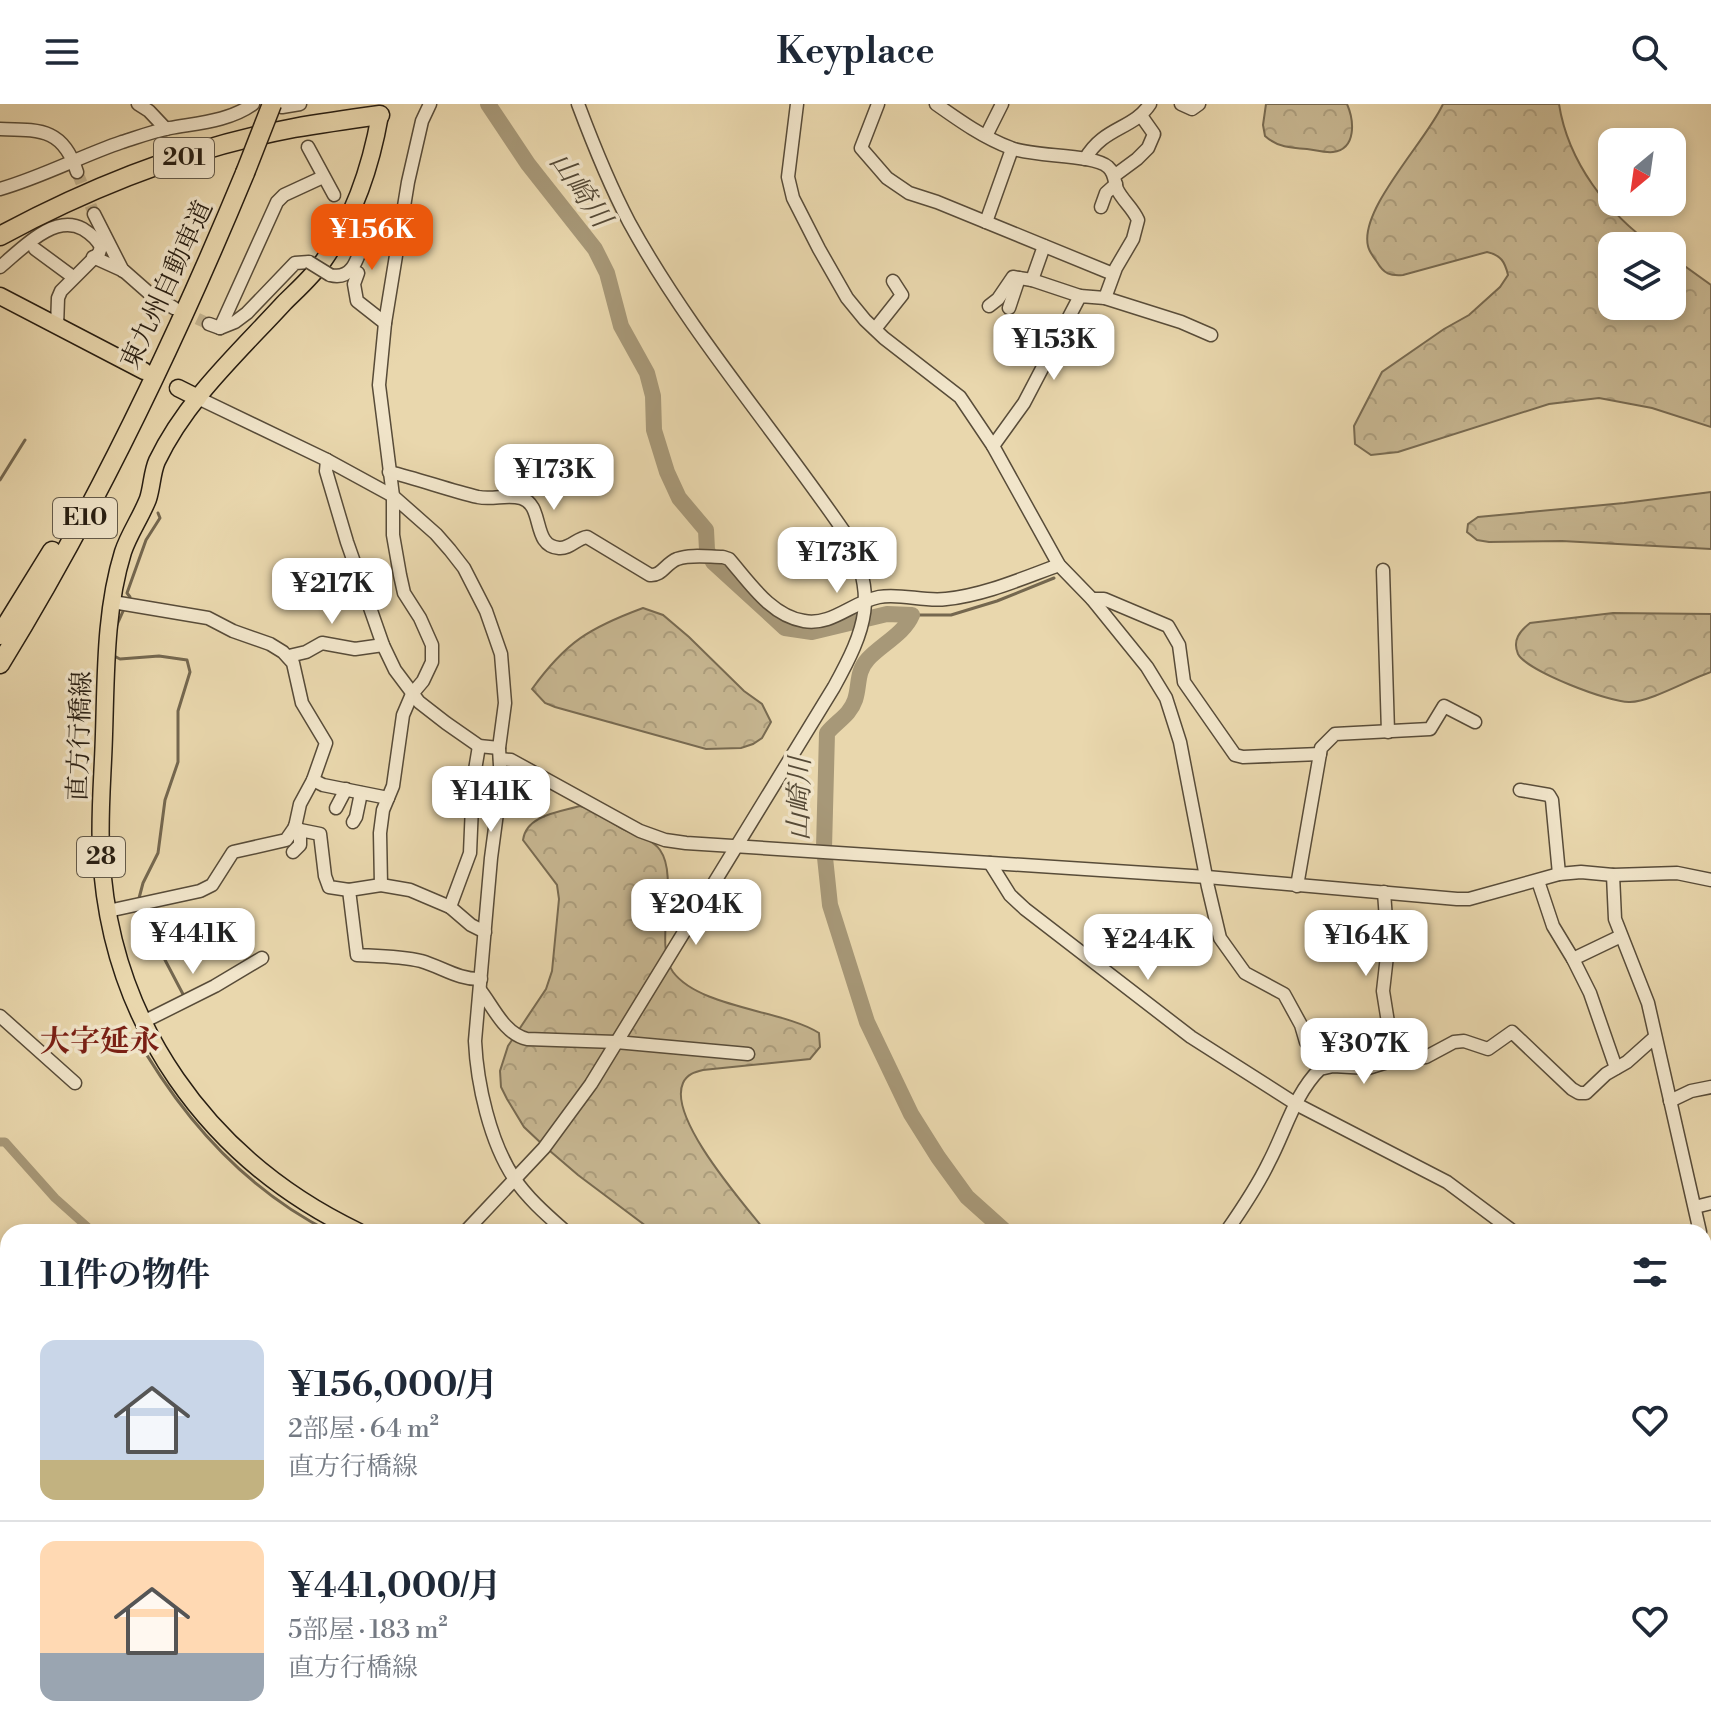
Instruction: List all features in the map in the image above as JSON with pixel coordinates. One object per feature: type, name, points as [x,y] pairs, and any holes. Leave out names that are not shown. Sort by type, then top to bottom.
[{"type":"highway","name":"東九州自動車道","points":[[0,664],[94,501],[192,301],[272,104]]},
{"type":"highway","name":"201","points":[[0,236],[93,191],[161,165],[381,108]]},
{"type":"highway","name":"東九州自動車道","points":[[0,635],[144,397]]},
{"type":"main road","name":"直方行橋線","points":[[343,1224],[271,1181],[236,1150],[204,1117],[175,1079],[143,1022],[117,956],[101,851],[107,654],[124,548],[148,500],[156,464],[198,398],[324,261],[356,201],[373,153],[381,108]]},
{"type":"main road","points":[[0,296],[144,371]]},
{"type":"main road","points":[[178,388],[198,398]]},
{"type":"street","points":[[138,104],[166,129]]},
{"type":"street","points":[[0,189],[75,166],[166,129],[213,121],[253,104]]},
{"type":"street","points":[[272,104],[282,107],[300,104]]},
{"type":"street","points":[[381,885],[380,833],[393,786],[403,715],[412,694],[431,668],[432,645],[404,593],[393,535],[393,496],[379,385],[385,323],[417,140],[430,104]]},
{"type":"street","points":[[472,1224],[565,1121],[616,1042],[834,687],[855,649],[863,624],[865,603],[862,573],[845,533],[682,307],[629,222],[578,104]]},
{"type":"street","points":[[797,104],[788,177],[793,198],[847,298],[875,329],[960,397],[977,417],[1059,565],[1092,599],[1147,667],[1166,698],[1180,742],[1220,938],[1245,973],[1284,994],[1301,1025],[1306,1042],[1325,1067]]},
{"type":"street","points":[[878,104],[861,148],[887,178],[909,193],[1113,274]]},
{"type":"street","points":[[936,104],[1012,149],[1098,161],[1108,166],[1117,190],[1138,220],[1133,239],[1113,274],[1105,298]]},
{"type":"street","points":[[986,136],[1002,104]]},
{"type":"street","points":[[1085,159],[1103,137],[1142,117],[1150,104]]},
{"type":"street","points":[[1181,104],[1192,109],[1199,104]]},
{"type":"street","points":[[1101,207],[1115,180],[1148,148],[1154,134],[1142,117]]},
{"type":"street","points":[[0,129],[45,131],[70,152],[75,166]]},
{"type":"street","points":[[308,147],[334,195]]},
{"type":"street","points":[[986,222],[1012,149]]},
{"type":"street","points":[[323,177],[284,195],[277,202],[214,326],[235,322],[247,313],[295,263],[309,262],[330,275],[349,274],[373,220],[387,216],[403,218]]},
{"type":"street","points":[[94,214],[124,271]]},
{"type":"street","points":[[0,267],[50,229],[66,223],[74,224],[98,241],[101,247],[58,298],[57,327]]},
{"type":"street","points":[[1009,308],[1044,246]]},
{"type":"street","points":[[35,249],[73,277]]},
{"type":"street","points":[[93,257],[124,271],[149,293],[174,308]]},
{"type":"street","points":[[358,273],[354,284],[357,301],[385,323]]},
{"type":"street","points":[[989,306],[998,299],[1013,277],[1080,296],[1105,298],[1211,335]]},
{"type":"street","points":[[875,329],[902,295],[893,281]]},
{"type":"street","points":[[993,446],[1016,415],[1080,296]]},
{"type":"street","points":[[1036,346],[1044,340],[1055,344]]},
{"type":"street","points":[[198,398],[327,460],[393,496],[450,550],[464,568],[486,611],[501,654],[505,703],[500,753],[501,783],[475,1041],[482,1093],[501,1152],[514,1179],[558,1224]]},
{"type":"street","points":[[327,460],[326,471],[342,525],[383,645],[412,694],[479,746],[500,753],[653,836],[686,843],[737,847],[1207,877],[1469,899],[1559,874],[1677,873],[1711,880]]},
{"type":"street","points":[[389,472],[480,497],[507,496],[526,500],[533,506],[542,538],[553,546],[565,547],[587,537],[650,575],[660,574],[673,561],[681,558],[729,559],[769,602],[783,613],[803,621],[824,621],[882,596],[950,599],[992,589],[1059,565]]},
{"type":"street","points":[[1383,570],[1388,732]]},
{"type":"street","points":[[1092,599],[1104,599],[1168,626],[1179,645],[1184,682],[1235,755],[1320,754]]},
{"type":"street","points":[[113,602],[208,618],[270,644],[289,656],[296,671],[302,703],[326,743],[313,780],[300,804],[300,845],[293,852]]},
{"type":"street","points":[[289,656],[306,652],[322,643],[355,649],[383,645]]},
{"type":"street","points":[[1297,886],[1320,754],[1327,740],[1335,734],[1430,729],[1444,706],[1475,722]]},
{"type":"street","points":[[450,907],[470,853],[473,782],[479,746]]},
{"type":"street","points":[[313,780],[388,798]]},
{"type":"street","points":[[336,808],[346,789]]},
{"type":"street","points":[[1520,790],[1549,795],[1552,800],[1559,874]]},
{"type":"street","points":[[353,822],[361,793]]},
{"type":"street","points":[[298,828],[315,831],[322,836],[325,876],[329,887],[349,890],[381,885],[410,890],[450,907],[471,925],[485,932]]},
{"type":"street","points":[[108,911],[206,889],[212,885],[233,852],[281,843],[298,828]]},
{"type":"street","points":[[990,863],[999,880],[1025,909],[1191,1037],[1296,1104],[1447,1182],[1503,1224]]},
{"type":"street","points":[[1613,875],[1613,906],[1621,936],[1648,1003],[1698,1224]]},
{"type":"street","points":[[1538,881],[1553,926],[1590,993],[1616,1068]]},
{"type":"street","points":[[349,890],[357,955],[415,960],[480,984],[504,1024],[518,1037],[748,1054]]},
{"type":"street","points":[[1384,892],[1388,947],[1383,991],[1394,1060]]},
{"type":"street","points":[[1573,959],[1621,936]]},
{"type":"street","points":[[143,1022],[262,958]]},
{"type":"street","points":[[0,1016],[75,1083]]},
{"type":"street","points":[[1232,1224],[1269,1162],[1296,1104],[1315,1074],[1325,1067],[1368,1068],[1394,1060],[1426,1057],[1454,1042],[1464,1041],[1482,1049],[1493,1048],[1512,1032],[1579,1093],[1586,1093],[1655,1037]]},
{"type":"street","points":[[1670,1101],[1691,1091],[1711,1087]]},
{"type":"street","points":[[1695,1207],[1711,1203]]},
{"type":"green space","points":[[1266,104],[1347,104],[1352,125],[1350,140],[1341,150],[1333,152],[1279,145],[1265,136]]},
{"type":"green space","points":[[1443,104],[1559,104],[1571,146],[1598,192],[1598,216],[1619,216],[1636,232],[1598,232],[1598,320],[1686,320],[1686,267],[1711,285],[1711,427],[1652,408],[1599,398],[1549,404],[1398,452],[1371,455],[1355,444],[1354,426],[1382,372],[1469,315],[1500,287],[1508,275],[1502,260],[1487,252],[1403,275],[1391,274],[1382,269],[1369,248],[1368,231],[1374,213]]},
{"type":"green space","points":[[1711,492],[1711,549],[1562,541],[1489,542],[1477,540],[1467,532],[1468,524],[1478,517]]},
{"type":"green space","points":[[643,608],[663,615],[762,704],[771,722],[762,738],[741,748],[706,749],[555,707],[545,703],[532,689],[556,659],[580,638],[608,622]]},
{"type":"green space","points":[[1613,613],[1711,614],[1711,672],[1659,694],[1630,702],[1570,685],[1536,669],[1518,654],[1518,636],[1530,623]]},
{"type":"green space","points":[[580,806],[657,846],[668,877],[665,945],[668,960],[673,972],[686,984],[722,1001],[785,1019],[819,1033],[820,1047],[810,1059],[703,1070],[689,1075],[683,1083],[681,1098],[686,1117],[697,1138],[726,1182],[760,1224],[643,1224],[543,1145],[524,1127],[507,1099],[501,1087],[500,1071],[508,1046],[546,989],[552,971],[559,899],[557,885],[523,840],[530,825],[554,813]]},
{"type":"waterway","name":"山崎川","points":[[488,104],[528,164],[595,249],[607,273],[621,326],[647,373],[653,396],[654,430],[667,472],[679,498],[706,530],[707,550],[713,562],[785,628],[812,632],[887,614],[912,615],[904,628],[864,664],[853,705],[827,733],[824,848],[830,905],[867,1022],[911,1114],[967,1197],[997,1224]]},
{"type":"waterway","points":[[0,480],[25,440]]},
{"type":"waterway","points":[[128,602],[130,597],[127,593],[146,540],[160,518],[158,513]]},
{"type":"waterway","points":[[912,615],[951,615],[1054,578]]},
{"type":"waterway","points":[[116,627],[124,609]]},
{"type":"waterway","points":[[112,655],[120,659],[159,656],[187,660],[190,672],[178,711],[178,762],[165,800],[158,853],[143,883],[138,902]]},
{"type":"waterway","points":[[140,909],[185,998]]},
{"type":"waterway","points":[[140,1028],[134,1033],[152,1064],[217,1148],[269,1194],[316,1224]]},
{"type":"waterway","points":[[0,1142],[5,1142],[55,1198],[84,1224]]},
{"type":"tunnel","points":[[77,172],[94,214]]},
{"type":"tunnel","points":[[181,311],[209,324]]},
{"type":"district","name":"大字延永","points":[[100,1042]]}]
